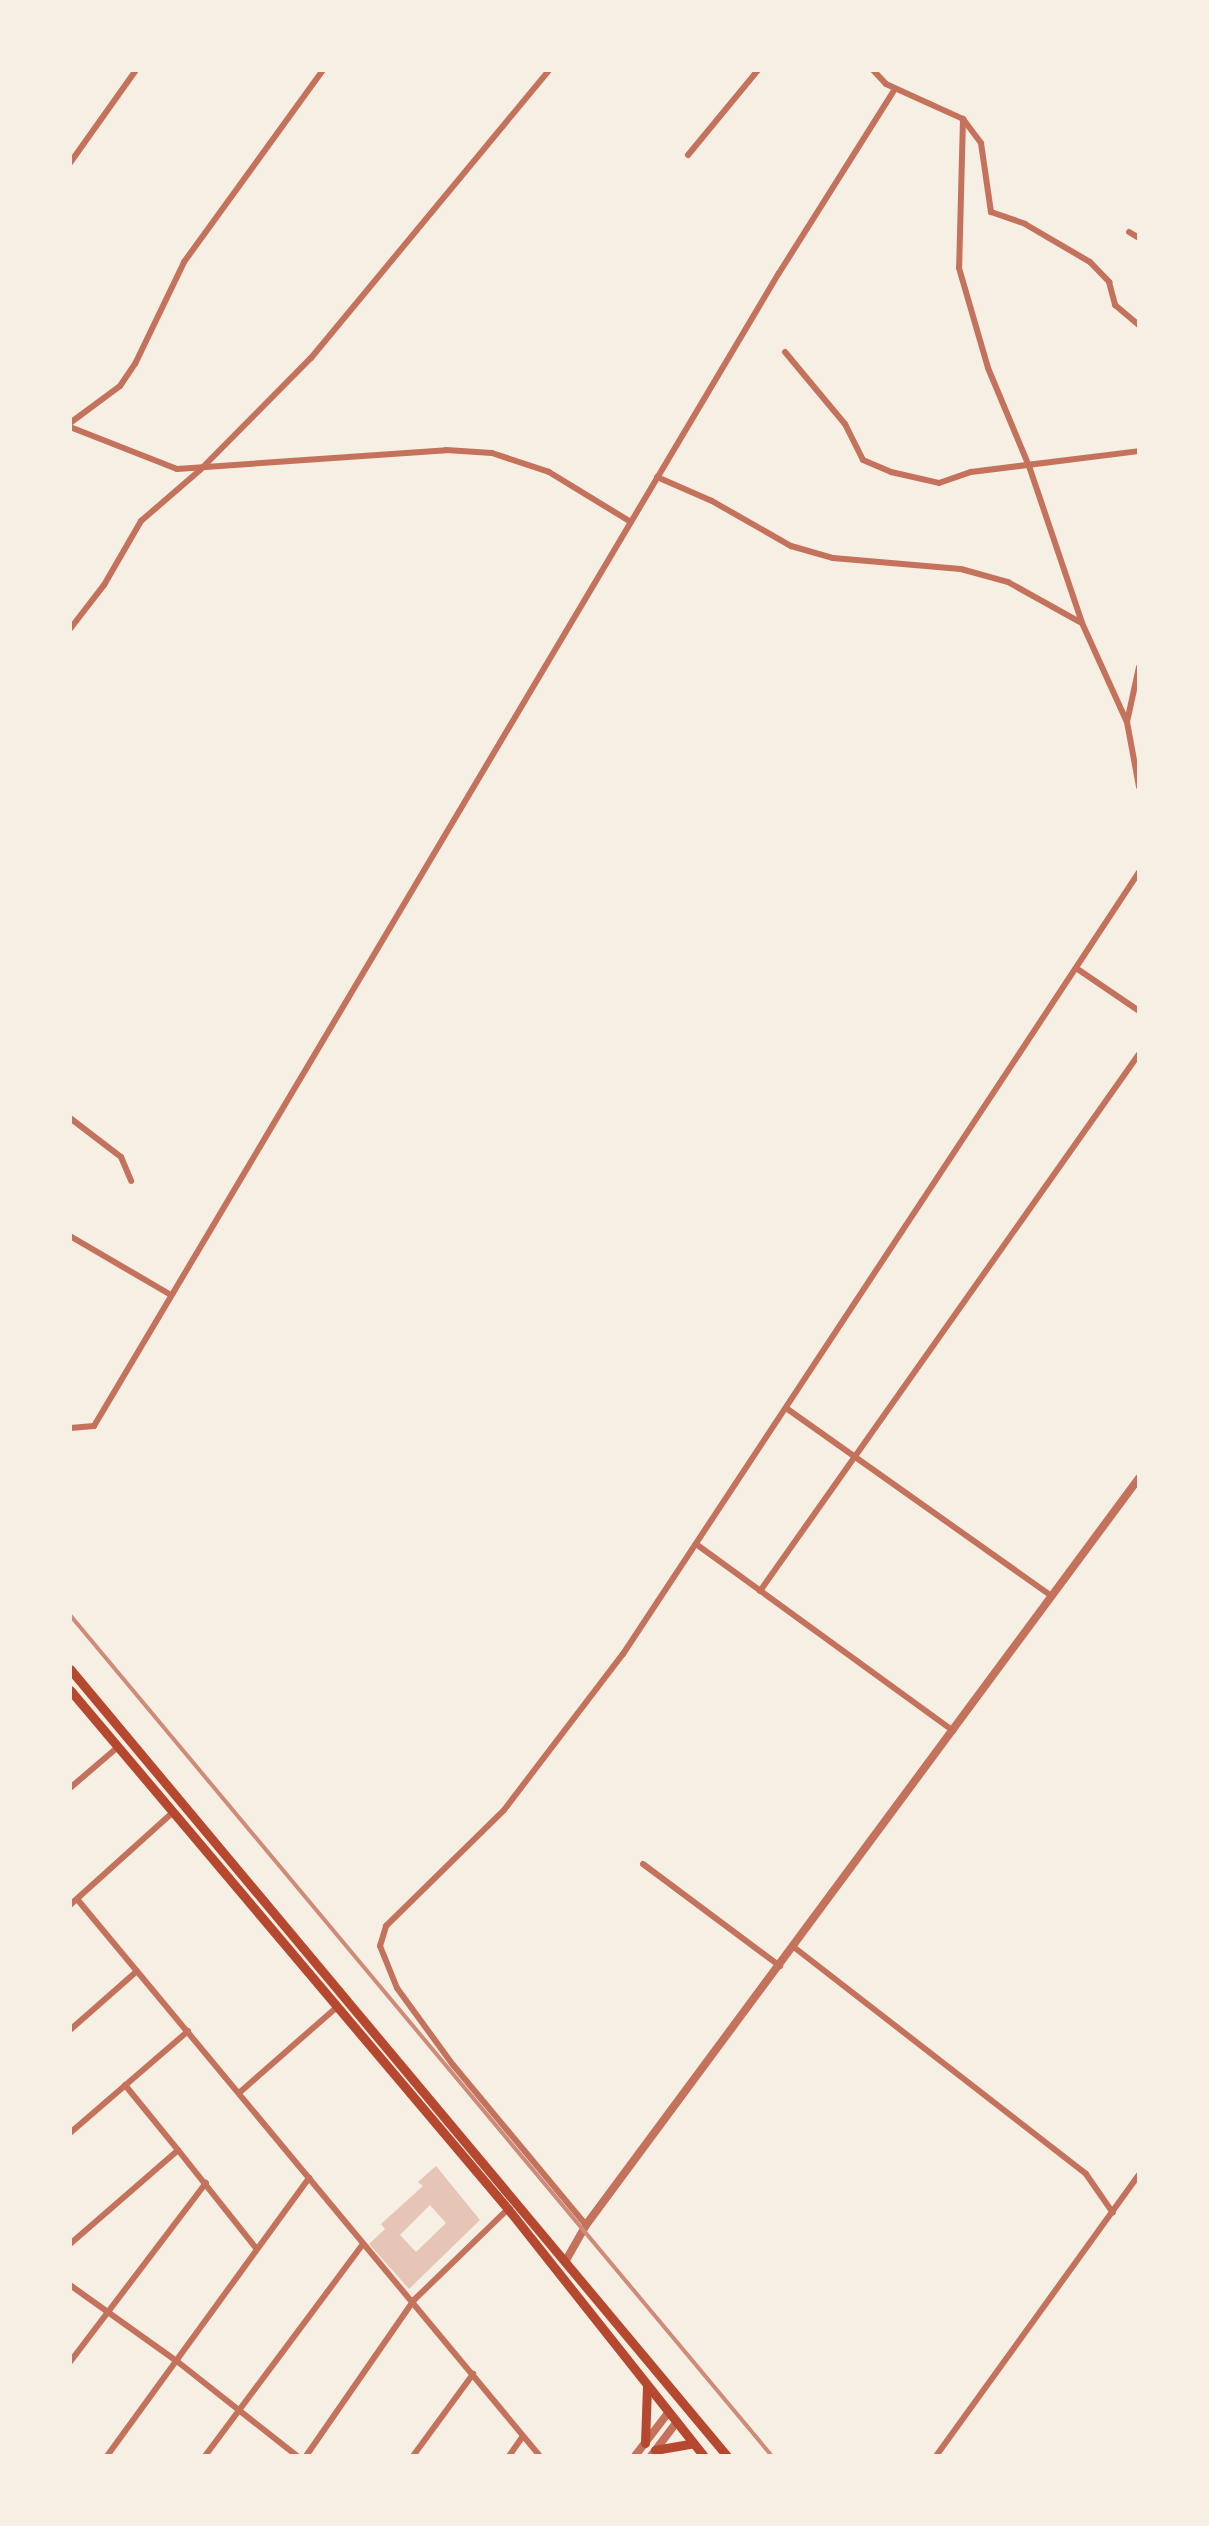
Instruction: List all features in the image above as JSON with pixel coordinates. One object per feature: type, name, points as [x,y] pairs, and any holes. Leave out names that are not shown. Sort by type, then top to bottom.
[{"type":"main road","points":[[70,1669],[726,2456]]},
{"type":"main road","points":[[70,1690],[508,2210],[704,2456]]},
{"type":"main road","points":[[645,2444],[647,2385]]},
{"type":"main road","points":[[653,2453],[693,2443]]},
{"type":"street","points":[[70,162],[136,70]]},
{"type":"street","points":[[323,70],[184,262],[136,364],[120,386],[70,425],[152,462],[200,470],[477,450],[536,465],[631,522]]},
{"type":"street","points":[[70,629],[104,585],[141,521],[200,470],[311,358],[549,70]]},
{"type":"street","points":[[688,155],[758,70]]},
{"type":"street","points":[[873,70],[895,89],[963,119],[981,143],[991,212],[1024,224],[1090,262],[1109,282],[1115,305],[1139,325]]},
{"type":"street","points":[[70,1428],[94,1426],[657,477],[895,89]]},
{"type":"street","points":[[963,119],[958,268],[988,368],[1029,466],[1082,623],[1127,722],[1139,787]]},
{"type":"street","points":[[1129,232],[1139,238]]},
{"type":"street","points":[[785,352],[845,424],[860,456],[871,466],[934,483],[972,472],[1139,451]]},
{"type":"street","points":[[657,477],[712,501],[791,546],[833,558],[962,569],[1008,582],[1082,623]]},
{"type":"street","points":[[1127,722],[1139,667]]},
{"type":"street","points":[[586,2225],[424,2028],[396,1988],[380,1946],[386,1926],[504,1810],[624,1654],[1139,872]]},
{"type":"street","points":[[1076,968],[1139,1012]]},
{"type":"street","points":[[760,1590],[1139,1054]]},
{"type":"street","points":[[70,1118],[121,1157],[131,1180]]},
{"type":"street","points":[[70,1236],[171,1295]]},
{"type":"street","points":[[786,1408],[1052,1596]]},
{"type":"street","points":[[564,2262],[586,2225],[795,1948],[1139,1478]]},
{"type":"street","points":[[696,1544],[954,1731]]},
{"type":"street","points":[[70,1788],[118,1747]]},
{"type":"street","points":[[172,1814],[73,1902],[188,2031],[540,2456]]},
{"type":"street","points":[[643,1864],[781,1966]]},
{"type":"street","points":[[795,1948],[1086,2174],[1113,2213]]},
{"type":"street","points":[[70,2030],[137,1971]]},
{"type":"street","points":[[239,2093],[338,2006]]},
{"type":"street","points":[[70,2133],[188,2031]]},
{"type":"street","points":[[125,2084],[256,2248]]},
{"type":"street","points":[[70,2244],[178,2150]]},
{"type":"street","points":[[936,2456],[1139,2175]]},
{"type":"street","points":[[107,2456],[309,2178]]},
{"type":"street","points":[[70,2362],[206,2184]]},
{"type":"street","points":[[306,2456],[414,2300],[508,2210]]},
{"type":"street","points":[[205,2456],[363,2244]]},
{"type":"street","points":[[70,2285],[178,2362],[297,2456]]},
{"type":"street","points":[[413,2456],[472,2374]]},
{"type":"street","points":[[635,2456],[668,2413]]},
{"type":"street","points":[[653,2453],[676,2423]]},
{"type":"street","points":[[509,2456],[523,2436]]},
{"type":"building","points":[[436,2166],[480,2220],[409,2289],[369,2244],[385,2229],[381,2224],[423,2186],[418,2182]],"holes":[[[430,2205],[446,2223],[416,2252],[400,2235]]]},
{"type":"railway","points":[[70,1615],[772,2456]]}]
